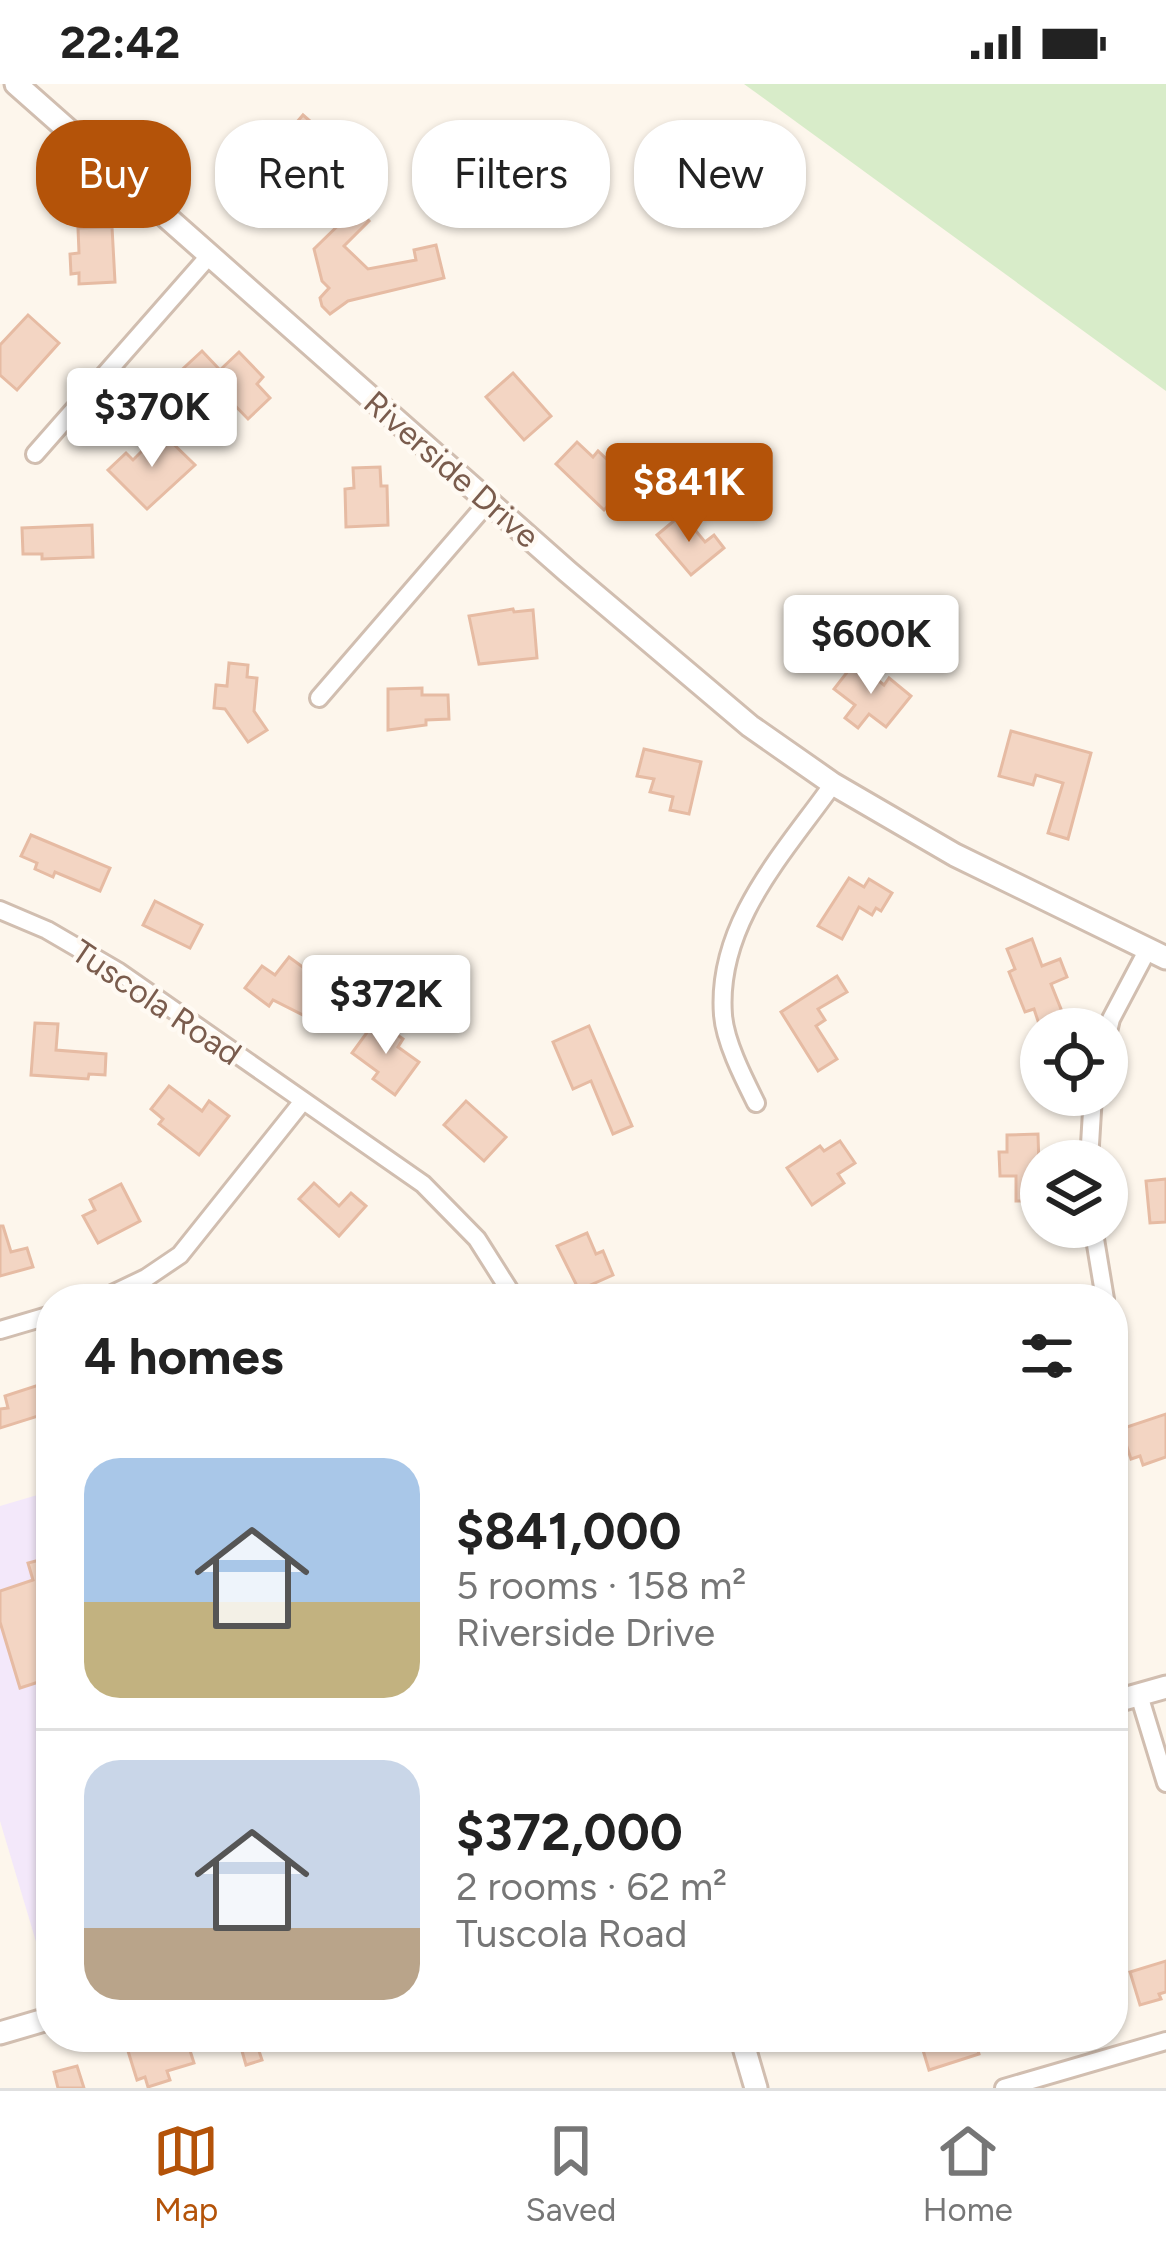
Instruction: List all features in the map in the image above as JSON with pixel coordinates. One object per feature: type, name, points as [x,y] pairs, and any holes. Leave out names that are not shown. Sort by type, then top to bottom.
[{"type":"street","name":"Riverside Drive","points":[[16,84],[749,726],[833,784],[955,855],[1157,953]]},
{"type":"street","points":[[34,454],[209,256]]},
{"type":"street","points":[[319,698],[489,501]]},
{"type":"street","points":[[756,1103],[723,1019],[725,975],[742,913],[833,784]]},
{"type":"street","name":"Tuscola Road","points":[[0,910],[47,930],[119,972],[423,1184],[477,1239],[506,1284]]},
{"type":"street","points":[[1119,1008],[1157,953]]},
{"type":"street","points":[[133,1284],[180,1255],[208,1226],[303,1101]]},
{"type":"street","points":[[1096,1248],[1102,1284]]},
{"type":"street","points":[[0,1330],[36,1319]]},
{"type":"street","points":[[1128,1698],[1166,1687]]},
{"type":"street","points":[[1139,1695],[1166,1784]]},
{"type":"street","points":[[0,2033],[36,2022]]},
{"type":"street","points":[[1004,2088],[1166,2041]]},
{"type":"street","points":[[746,2052],[757,2088]]},
{"type":"shaded area","points":[[36,1495],[36,1942],[0,1821],[0,1506]]},
{"type":"green space","points":[[744,84],[1166,84],[1166,391],[806,129],[806,120],[793,120]]},
{"type":"building","points":[[78,228],[112,228],[115,282],[79,284],[79,273],[71,274],[70,254],[79,253]]},
{"type":"building","points":[[336,228],[362,228],[344,246],[368,269],[416,260],[414,250],[436,245],[444,278],[348,301],[330,314],[320,298],[329,288],[322,281],[314,249]]},
{"type":"building","points":[[28,315],[59,343],[17,390],[0,375],[0,345]]},
{"type":"building","points":[[202,351],[220,370],[239,352],[263,377],[257,384],[270,398],[248,419],[219,389],[188,418],[161,389]]},
{"type":"building","points":[[513,373],[551,416],[524,440],[486,397]]},
{"type":"building","points":[[161,432],[195,465],[147,509],[108,470],[126,453],[133,460]]},
{"type":"building","points":[[577,442],[593,457],[598,451],[615,467],[609,473],[625,488],[604,510],[556,464]]},
{"type":"building","points":[[380,467],[381,486],[387,486],[388,525],[346,527],[345,489],[354,488],[353,468]]},
{"type":"building","points":[[682,514],[705,542],[714,535],[724,548],[691,575],[657,535]]},
{"type":"building","points":[[92,525],[93,557],[42,559],[42,554],[23,554],[22,528]]},
{"type":"building","points":[[533,610],[537,658],[479,664],[469,616]]},
{"type":"building","points":[[855,662],[884,685],[889,678],[911,696],[886,727],[869,714],[858,728],[845,718],[855,705],[834,689]]},
{"type":"building","points":[[229,663],[248,665],[247,677],[257,678],[254,711],[267,730],[248,742],[225,709],[214,708],[216,685],[227,686]]},
{"type":"building","points":[[422,688],[422,695],[448,695],[449,719],[388,730],[388,689]]},
{"type":"building","points":[[1011,731],[1091,753],[1068,839],[1048,833],[1063,783],[1036,775],[1033,785],[999,776]]},
{"type":"building","points":[[644,749],[701,762],[689,814],[670,810],[673,797],[650,792],[654,779],[637,776]]},
{"type":"building","points":[[31,835],[110,868],[100,891],[35,869],[37,863],[21,856]]},
{"type":"building","points":[[849,878],[864,887],[869,879],[892,893],[881,911],[876,908],[872,915],[859,907],[842,939],[818,926]]},
{"type":"building","points":[[155,901],[202,925],[190,948],[143,925]]},
{"type":"building","points":[[1032,939],[1042,966],[1060,959],[1067,977],[1051,984],[1061,1008],[1023,1008],[1009,972],[1015,969],[1007,949]]},
{"type":"building","points":[[289,957],[326,984],[303,1015],[273,1000],[269,1006],[245,988],[262,966],[275,975]]},
{"type":"building","points":[[837,976],[847,992],[818,1009],[825,1020],[816,1026],[837,1059],[818,1071],[781,1012]]},
{"type":"building","points":[[376,1020],[403,1039],[398,1047],[419,1062],[395,1095],[373,1079],[378,1072],[352,1053]]},
{"type":"building","points":[[35,1023],[58,1024],[56,1050],[106,1054],[105,1075],[89,1074],[88,1079],[31,1075]]},
{"type":"building","points":[[589,1026],[632,1126],[613,1134],[591,1081],[573,1089],[553,1042]]},
{"type":"building","points":[[169,1086],[202,1111],[209,1101],[229,1116],[199,1155],[159,1124],[163,1119],[151,1109]]},
{"type":"building","points":[[466,1101],[506,1137],[484,1161],[444,1125]]},
{"type":"building","points":[[1038,1134],[1038,1140],[1020,1140],[1020,1201],[1016,1201],[1016,1176],[1000,1176],[999,1152],[1007,1152],[1007,1135]]},
{"type":"building","points":[[840,1141],[855,1163],[838,1174],[844,1183],[812,1205],[787,1168],[820,1146],[824,1151]]},
{"type":"building","points":[[1166,1179],[1166,1222],[1150,1223],[1146,1181]]},
{"type":"building","points":[[314,1183],[339,1206],[351,1193],[366,1206],[339,1236],[299,1199]]},
{"type":"building","points":[[121,1184],[140,1221],[98,1243],[83,1216],[95,1210],[90,1200]]},
{"type":"building","points":[[0,1226],[11,1252],[27,1248],[33,1267],[0,1276]]},
{"type":"building","points":[[587,1233],[596,1254],[603,1251],[613,1275],[593,1284],[576,1284],[557,1246]]},
{"type":"building","points":[[36,1386],[36,1417],[0,1428],[0,1409],[8,1408],[5,1396]]},
{"type":"building","points":[[1166,1414],[1166,1457],[1143,1465],[1140,1456],[1131,1459],[1128,1427]]},
{"type":"building","points":[[36,1561],[36,1683],[20,1688],[0,1622],[0,1591],[33,1580],[28,1563]]},
{"type":"building","points":[[1166,1961],[1166,1992],[1159,1994],[1161,1999],[1140,2005],[1130,1972]]},
{"type":"building","points":[[128,2052],[190,2052],[194,2063],[167,2071],[170,2080],[148,2087],[145,2077],[137,2080]]},
{"type":"building","points":[[242,2052],[259,2052],[262,2060],[246,2065]]},
{"type":"building","points":[[924,2052],[978,2052],[979,2054],[929,2070]]},
{"type":"building","points":[[77,2066],[84,2088],[58,2088],[54,2072]]}]
